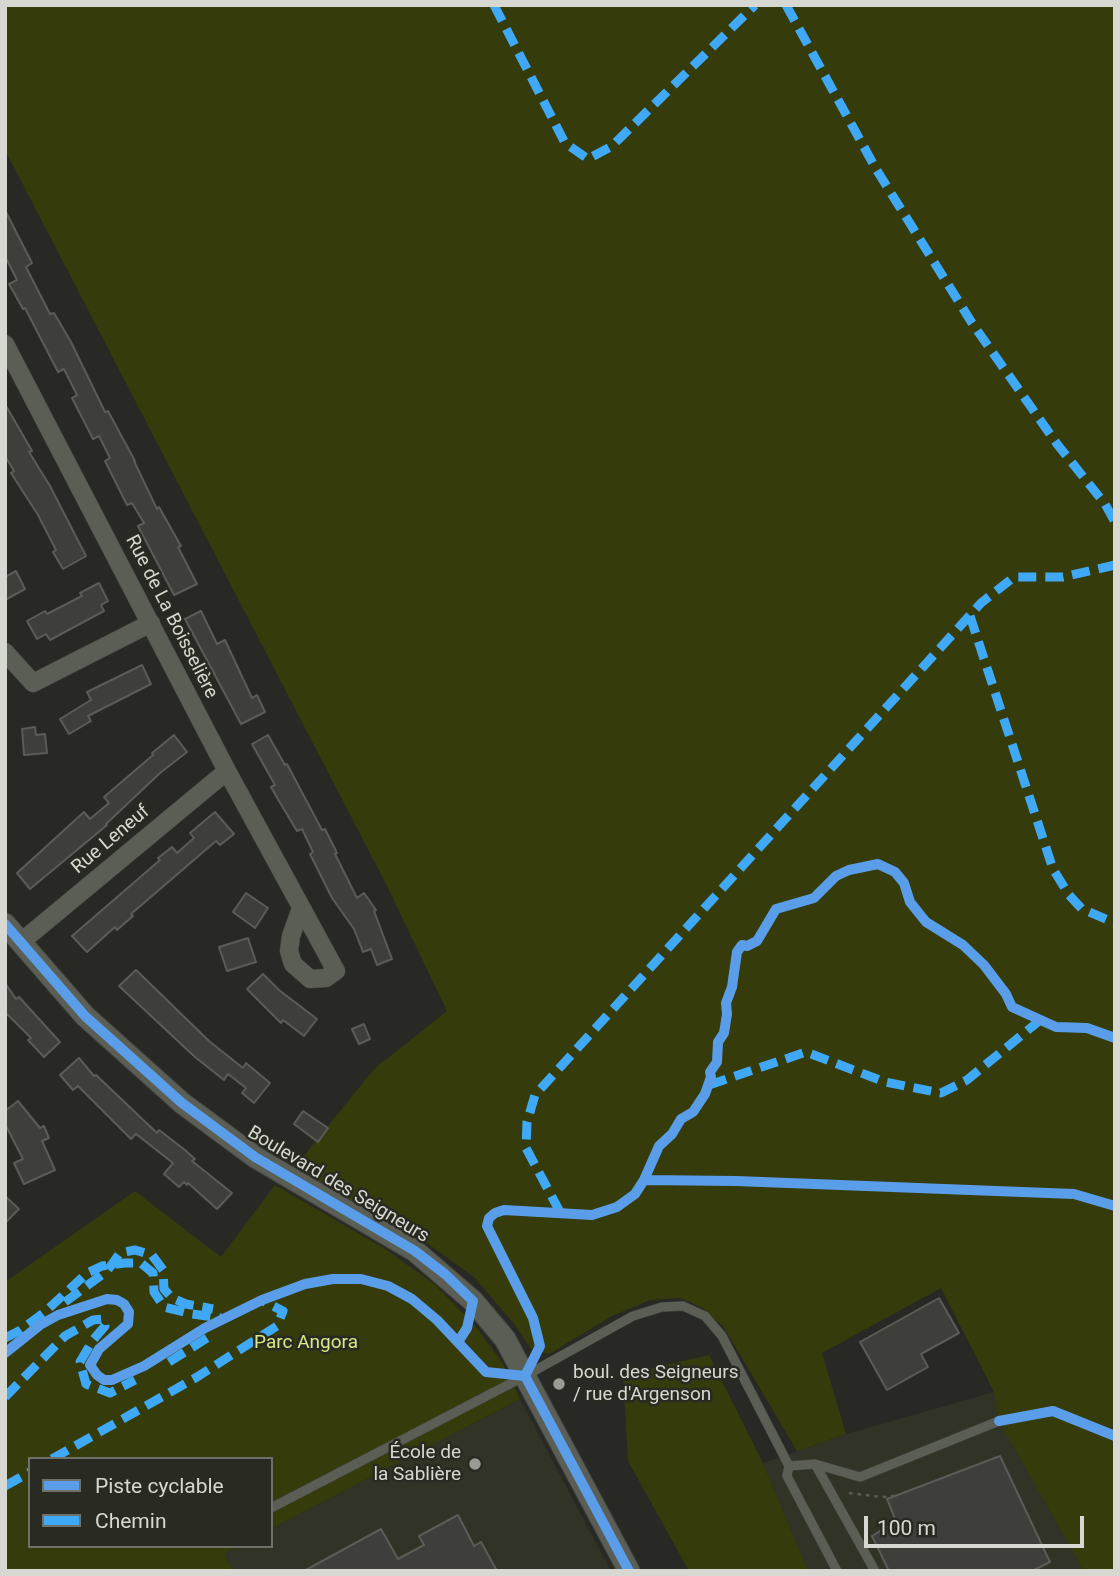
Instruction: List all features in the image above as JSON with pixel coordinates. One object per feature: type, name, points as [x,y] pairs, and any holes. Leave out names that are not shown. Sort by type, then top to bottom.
[{"type":"street","name":"Rue de La Boisselière","points":[[5,344],[227,771],[302,908]]},
{"type":"street","points":[[5,652],[33,683],[151,623]]},
{"type":"street","name":"Rue Leneuf","points":[[21,942],[227,771]]},
{"type":"street","name":"Boulevard des Seigneurs","points":[[5,924],[85,1016],[182,1103],[255,1157],[415,1251],[473,1301],[505,1339],[629,1571]]},
{"type":"lane","points":[[273,1507],[526,1376],[633,1315],[663,1307],[683,1306],[705,1316],[722,1336],[789,1466],[787,1476],[837,1571]]},
{"type":"lane","points":[[789,1466],[815,1464],[860,1477],[999,1421]]},
{"type":"lane","points":[[815,1464],[875,1571]]},
{"type":"path","points":[[849,1493],[896,1496]]},
{"type":"shaded area","points":[[994,1392],[1087,1571],[808,1571],[763,1463],[846,1434]]},
{"type":"shaded area","name":"École de la Sablière","points":[[520,1399],[611,1571],[233,1571],[224,1554],[234,1548],[273,1548],[273,1528]]},
{"type":"green space","points":[[5,5],[1115,5],[1115,1571],[1084,1571],[999,1421],[994,1392],[941,1288],[822,1353],[846,1434],[797,1451],[723,1326],[701,1307],[680,1298],[650,1300],[612,1316],[549,1354],[531,1349],[515,1325],[474,1277],[424,1241],[294,1168],[374,1069],[447,1011],[386,884],[5,150]]},
{"type":"green space","name":"Parc Angora","points":[[275,1185],[387,1250],[434,1284],[473,1323],[502,1362],[520,1399],[273,1528],[273,1457],[28,1457],[28,1548],[234,1548],[224,1554],[233,1571],[5,1571],[5,1282],[135,1191],[221,1257]]},
{"type":"green space","points":[[709,1355],[763,1463],[808,1571],[689,1571],[628,1461],[623,1375]]},
{"type":"building","points":[[5,210],[32,263],[26,267],[50,314],[54,313],[71,342],[105,412],[108,411],[135,461],[157,509],[159,507],[181,546],[178,547],[197,584],[174,595],[138,526],[144,523],[132,503],[127,505],[105,461],[110,458],[99,436],[93,439],[72,398],[77,395],[64,369],[58,372],[25,308],[23,309],[9,284],[17,280],[5,256]]},
{"type":"building","points":[[5,404],[86,556],[63,569],[53,552],[56,550],[38,515],[11,473],[14,471],[5,456]]},
{"type":"building","points":[[16,571],[25,589],[5,600],[5,577]]},
{"type":"building","points":[[99,583],[108,601],[101,605],[104,611],[50,640],[46,634],[37,639],[27,621],[82,596],[80,593]]},
{"type":"building","points":[[201,611],[217,644],[225,640],[252,698],[257,695],[265,712],[241,724],[185,619]]},
{"type":"building","points":[[142,665],[151,684],[88,716],[91,721],[69,734],[60,719],[91,700],[87,692]]},
{"type":"building","points":[[35,727],[36,735],[45,734],[47,753],[24,755],[22,729]]},
{"type":"building","points":[[174,735],[187,752],[160,773],[107,825],[30,889],[17,873],[84,812],[90,819],[109,803],[104,797]]},
{"type":"building","points":[[268,735],[285,765],[287,764],[322,830],[325,829],[357,898],[364,893],[376,910],[374,911],[392,959],[377,965],[371,949],[363,952],[354,929],[332,898],[310,854],[313,852],[302,829],[297,831],[279,801],[271,787],[275,785],[252,744]]},
{"type":"building","points":[[215,812],[234,834],[220,845],[216,841],[131,914],[133,916],[117,930],[115,927],[87,952],[72,936],[160,860],[158,858],[172,847],[177,853],[194,838],[190,833]]},
{"type":"building","points":[[246,893],[268,908],[255,928],[233,912]]},
{"type":"building","points":[[248,938],[256,962],[227,971],[219,947]]},
{"type":"building","points":[[136,970],[209,1041],[243,1068],[246,1063],[270,1083],[254,1103],[242,1093],[246,1088],[228,1074],[224,1080],[195,1057],[119,986]]},
{"type":"building","points":[[263,974],[317,1019],[304,1036],[283,1020],[281,1023],[247,989]]},
{"type":"building","points":[[5,983],[16,999],[19,997],[60,1042],[44,1057],[28,1040],[31,1038],[5,1012]]},
{"type":"building","points":[[364,1024],[370,1039],[359,1044],[352,1029]]},
{"type":"building","points":[[79,1058],[94,1076],[157,1133],[159,1130],[185,1150],[195,1159],[192,1161],[232,1193],[217,1209],[188,1183],[187,1185],[184,1182],[179,1187],[164,1174],[173,1163],[136,1134],[131,1139],[78,1086],[73,1090],[60,1075]]},
{"type":"building","points":[[18,1101],[40,1128],[44,1126],[49,1138],[42,1141],[55,1170],[24,1184],[14,1163],[23,1159],[5,1124],[5,1111]]},
{"type":"building","points":[[303,1111],[328,1128],[318,1142],[294,1124]]},
{"type":"building","points":[[5,1196],[19,1209],[5,1223]]},
{"type":"building","points":[[939,1298],[959,1333],[921,1354],[928,1367],[887,1390],[860,1342]]},
{"type":"building","points":[[1000,1456],[1050,1562],[1032,1571],[889,1571],[872,1536],[896,1521],[887,1499]]},
{"type":"building","points":[[458,1515],[474,1546],[481,1542],[497,1571],[304,1571],[381,1529],[398,1559],[424,1545],[419,1536]]},
{"type":"marked path","points":[[494,5],[565,143],[588,159],[612,146],[755,5]]},
{"type":"marked path","points":[[786,5],[876,169],[972,323],[1057,444],[1105,504],[1115,522]]},
{"type":"marked path","points":[[560,1212],[526,1148],[527,1122],[535,1095],[981,603],[1014,577],[1063,577],[1115,565]]},
{"type":"marked path","points":[[970,616],[1053,869],[1069,895],[1082,909],[1115,923]]},
{"type":"marked path","points":[[709,1085],[806,1052],[885,1082],[941,1093],[967,1080],[1039,1021]]},
{"type":"marked path","points":[[65,1302],[107,1271],[120,1253],[135,1250],[152,1255],[163,1270],[164,1289],[172,1298],[186,1304],[213,1309]]},
{"type":"marked path","points":[[5,1338],[45,1312],[87,1273],[102,1266],[125,1263],[141,1263],[153,1273],[154,1292],[164,1307],[221,1318]]},
{"type":"marked path","points":[[56,1457],[197,1377],[277,1326],[283,1311],[261,1300]]},
{"type":"marked path","points":[[5,1397],[65,1336],[93,1320],[104,1319],[105,1326],[80,1362],[86,1384],[110,1393],[135,1380]]},
{"type":"marked path","points":[[169,1362],[207,1338]]},
{"type":"marked path","points":[[5,1486],[28,1473]]},
{"type":"cycle path","points":[[525,1376],[540,1346],[533,1318],[487,1226],[489,1218],[504,1210],[592,1215],[617,1207],[635,1194],[659,1146],[672,1134],[681,1119],[693,1112],[705,1094],[710,1072],[717,1062],[718,1042],[724,1033],[726,1003],[732,987],[737,952],[742,945],[747,946],[757,941],[776,909],[814,898],[836,876],[849,870],[878,864],[895,872],[904,883],[910,902],[926,922],[963,945],[984,965],[1006,994],[1012,1007],[1056,1027],[1087,1028],[1115,1038]]},
{"type":"cycle path","points":[[5,924],[85,1016],[182,1103],[255,1157],[415,1251],[445,1274],[473,1301],[467,1328],[458,1342]]},
{"type":"cycle path","points":[[644,1180],[1074,1194],[1115,1206]]},
{"type":"cycle path","points":[[5,1353],[40,1325],[58,1315],[107,1299],[117,1300],[124,1304],[129,1312],[128,1324],[99,1349],[90,1365],[104,1380],[112,1380],[144,1366],[205,1328],[262,1300],[305,1284],[333,1279],[361,1279],[388,1286],[412,1299],[437,1320],[486,1372],[525,1376]]},
{"type":"cycle path","points":[[525,1376],[629,1571]]},
{"type":"cycle path","points":[[999,1421],[1053,1411],[1115,1436]]},
{"type":"place","name":"boul. des Seigneurs / rue d'Argenson","points":[[559,1384]]},
{"type":"place","name":"École de la Sablière","points":[[475,1464]]}]
